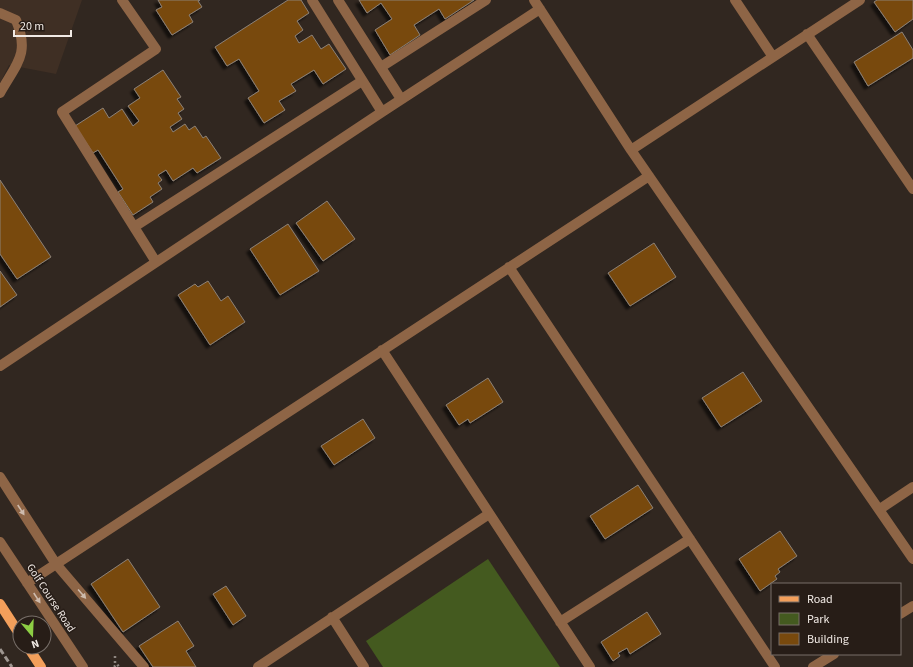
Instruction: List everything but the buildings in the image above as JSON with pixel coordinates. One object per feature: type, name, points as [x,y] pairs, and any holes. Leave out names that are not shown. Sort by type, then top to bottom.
[{"type":"main road","points":[[0,604],[12,623]]},
{"type":"main road","points":[[33,655],[41,667]]},
{"type":"street","points":[[122,0],[156,49],[62,112],[156,262]]},
{"type":"street","points":[[312,0],[382,112]]},
{"type":"street","points":[[338,0],[401,100]]},
{"type":"street","points":[[381,68],[486,0]]},
{"type":"street","points":[[534,0],[631,150],[880,509],[913,559]]},
{"type":"street","points":[[735,0],[773,56]]},
{"type":"street","points":[[631,150],[860,0]]},
{"type":"street","points":[[0,366],[382,112],[540,9]]},
{"type":"street","points":[[0,13],[16,20],[22,34],[22,54],[0,93]]},
{"type":"street","points":[[807,34],[913,189]]},
{"type":"street","points":[[134,227],[362,81]]},
{"type":"street","points":[[27,583],[650,176]]},
{"type":"street","points":[[509,268],[775,667]]},
{"type":"street","points":[[382,350],[590,667]]},
{"type":"street","points":[[0,477],[56,564],[144,667]]},
{"type":"street","points":[[880,509],[913,487]]},
{"type":"street","points":[[258,667],[489,514]]},
{"type":"street","points":[[560,622],[690,539]]},
{"type":"street","name":"Golf Course Road","points":[[0,542],[83,667]]},
{"type":"street","points":[[901,613],[913,606]]},
{"type":"street","points":[[332,617],[364,667]]},
{"type":"street","points":[[813,667],[832,655]]},
{"type":"path","points":[[114,667],[118,666]]},
{"type":"shaded area","points":[[0,0],[82,0],[56,74],[9,65],[0,83]]},
{"type":"green space","points":[[488,559],[560,667],[383,667],[366,641]]},
{"type":"railway","points":[[0,649],[12,667]]}]
